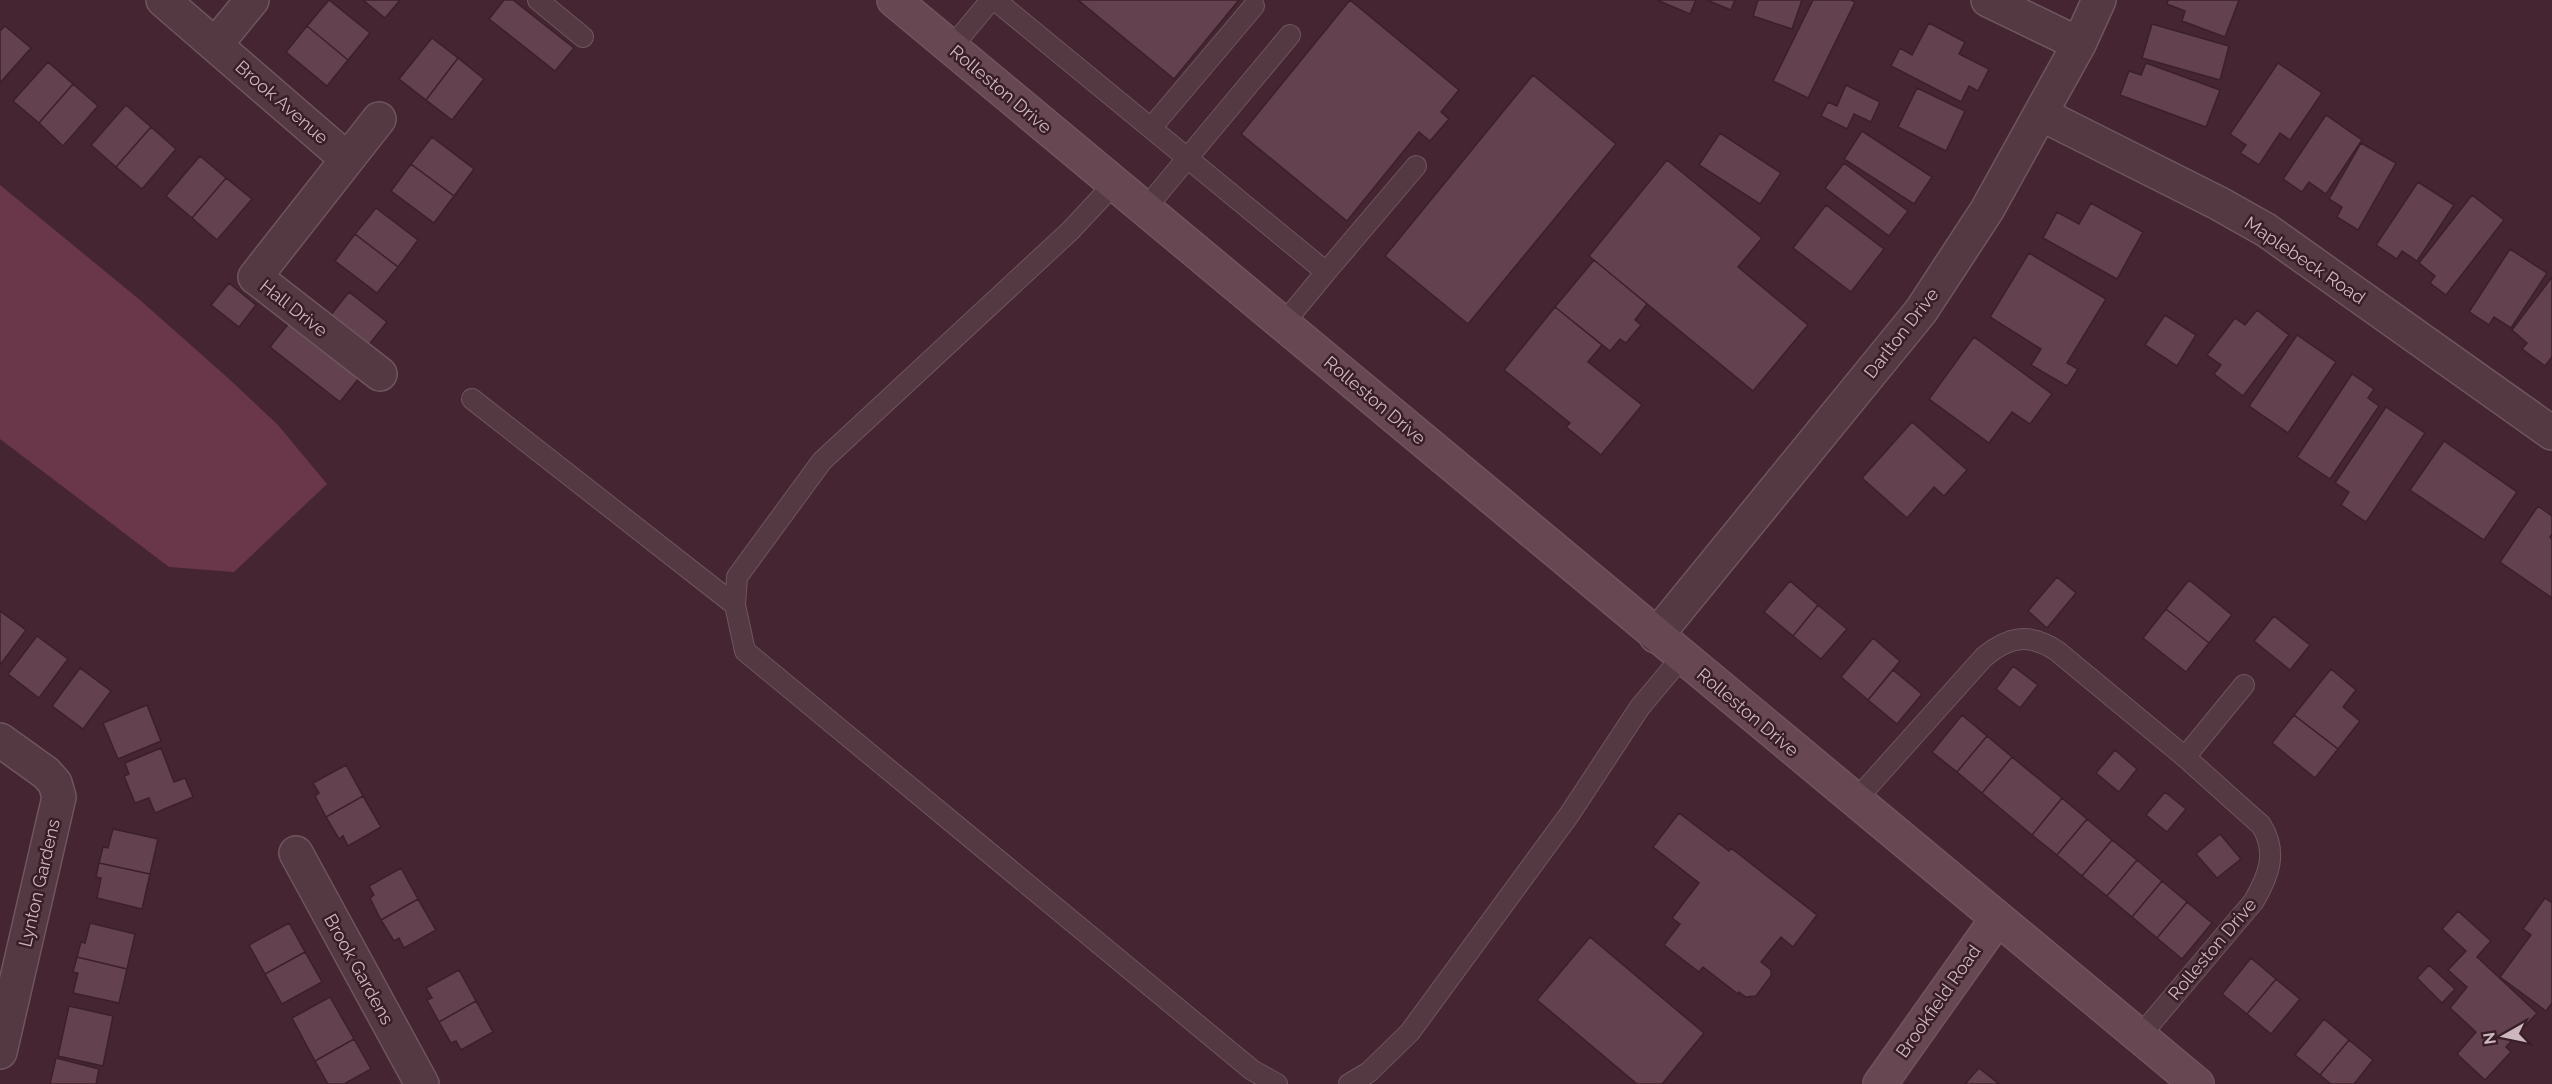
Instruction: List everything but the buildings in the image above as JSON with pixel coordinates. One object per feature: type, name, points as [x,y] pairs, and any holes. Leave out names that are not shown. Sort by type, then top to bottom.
[{"type":"street","name":"Brook Avenue","points":[[163,0],[347,159]]},
{"type":"street","points":[[216,44],[252,0]]},
{"type":"street","name":"Rolleston Drive","points":[[894,0],[2196,1084]]},
{"type":"street","points":[[1988,0],[2079,44]]},
{"type":"street","name":"Darlton Drive","points":[[1656,636],[1921,311],[1988,210],[2079,44],[2099,0]]},
{"type":"street","name":"Maplebeck Road","points":[[2041,114],[2218,203],[2266,230],[2552,433]]},
{"type":"street","points":[[347,159],[379,119]]},
{"type":"street","name":"Hall Drive","points":[[347,159],[255,277],[380,374]]},
{"type":"street","name":"Lynton Gardens","points":[[0,740],[46,773],[56,783],[59,797],[0,1053]]},
{"type":"street","name":"Brook Gardens","points":[[296,854],[422,1084]]},
{"type":"street","name":"Brookfield Road","points":[[1880,1084],[1997,919]]},
{"type":"lane","points":[[538,0],[583,38]]},
{"type":"lane","points":[[951,48],[993,0],[1326,272]]},
{"type":"lane","points":[[1152,128],[1254,6]]},
{"type":"lane","points":[[1145,209],[1290,35]]},
{"type":"lane","points":[[1284,323],[1416,166]]},
{"type":"lane","points":[[1114,184],[1071,231],[822,461],[737,577],[735,605],[745,651],[1252,1070],[1277,1084]]},
{"type":"lane","points":[[472,399],[735,605]]},
{"type":"lane","name":"Rolleston Drive","points":[[1855,801],[1984,657],[2000,644],[2016,639],[2031,639],[2045,643],[2057,651],[2185,757],[2261,825],[2269,838],[2271,856],[2262,887],[2254,901],[2140,1036]]},
{"type":"lane","points":[[1349,1084],[1369,1072],[1410,1032],[1569,815],[1640,707],[1682,657]]},
{"type":"lane","points":[[2185,757],[2244,685]]},
{"type":"shaded area","points":[[0,185],[140,300],[228,378],[278,425],[327,484],[234,572],[169,567],[0,439]]}]
